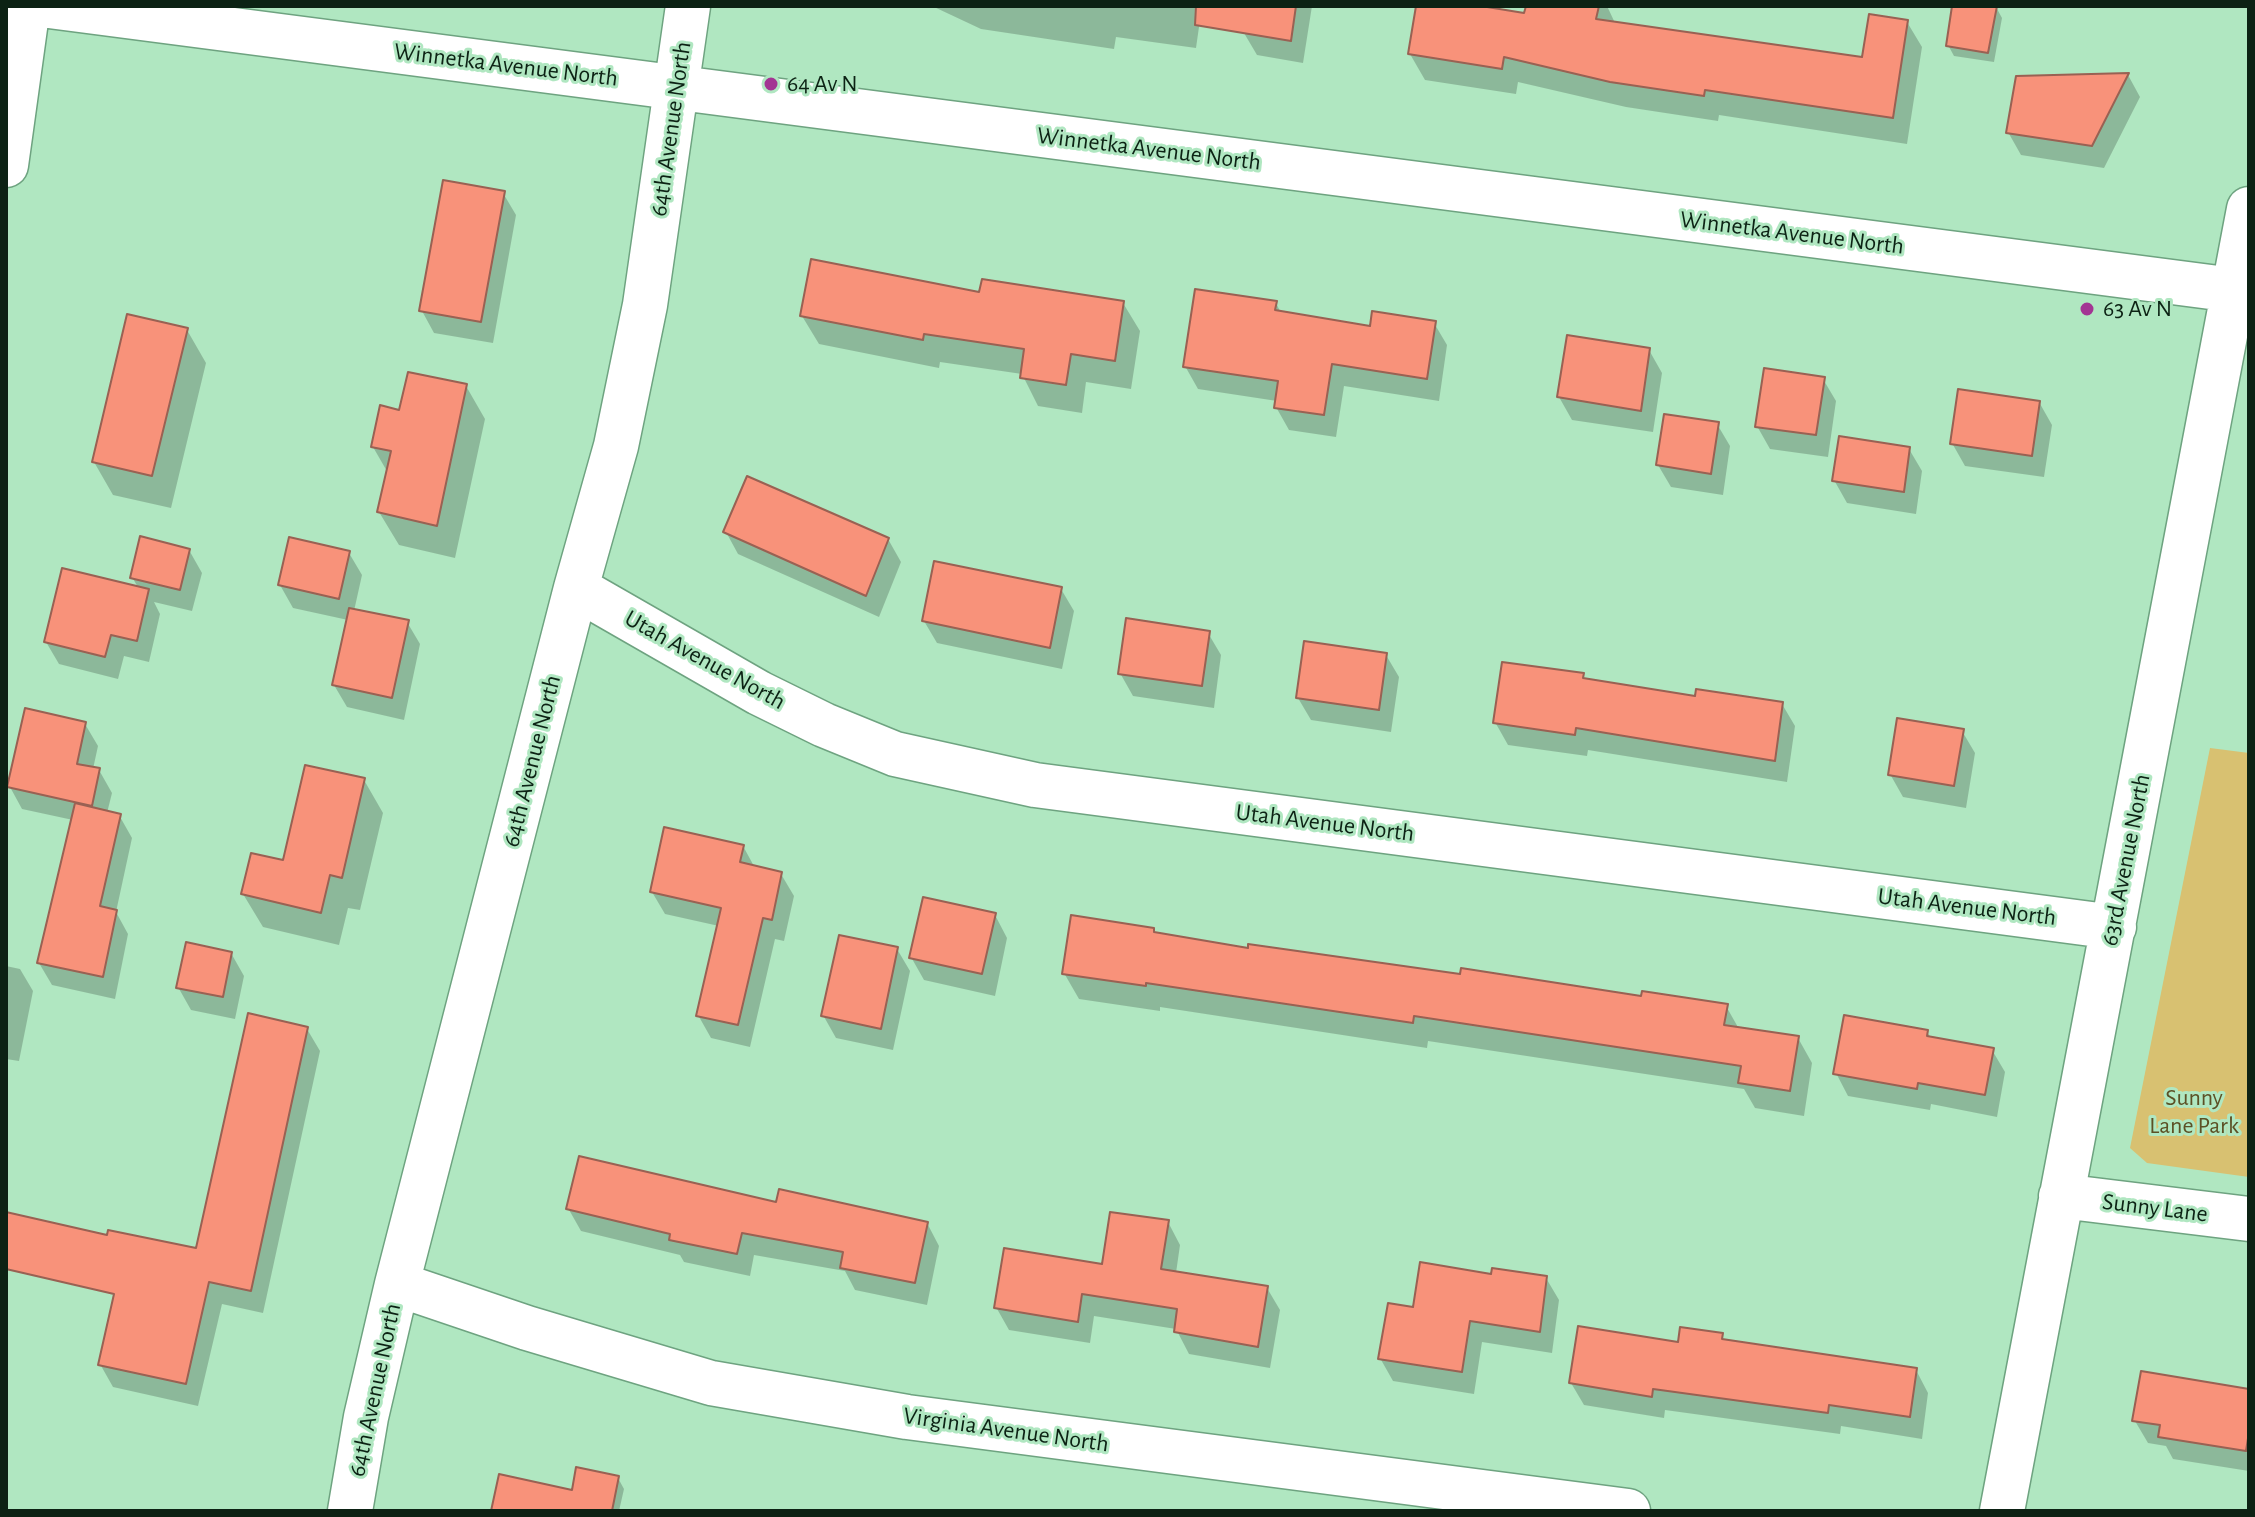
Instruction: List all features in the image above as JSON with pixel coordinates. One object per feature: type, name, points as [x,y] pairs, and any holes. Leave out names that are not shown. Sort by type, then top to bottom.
[{"type":"street","points":[[6,165],[28,6]]},
{"type":"street","name":"Winnetka Avenue North","points":[[49,6],[2241,291]]},
{"type":"street","name":"64th Avenue North","points":[[350,1511],[366,1417],[397,1284],[576,588],[616,446],[645,305],[688,6]]},
{"type":"street","name":"63rd Avenue North","points":[[2002,1511],[2061,1196],[2241,291],[2249,209]]},
{"type":"street","name":"Utah Avenue North","points":[[576,588],[759,693],[824,725],[895,754],[964,772],[1050,787],[2114,927]]},
{"type":"street","name":"Sunny Lane","points":[[2061,1196],[2249,1219]]},
{"type":"street","name":"Virginia Avenue North","points":[[397,1284],[527,1328],[711,1383],[907,1417],[1628,1511]]},
{"type":"green space","name":"Sunny Lane Park","points":[[2210,748],[2249,753],[2249,1177],[2147,1163],[2130,1148]]},
{"type":"building","points":[[1196,6],[1296,6],[1291,41],[1195,25]]},
{"type":"building","points":[[1416,6],[1481,6],[1524,13],[1526,6],[1599,6],[1596,19],[1862,57],[1869,14],[1908,20],[1893,118],[1705,90],[1704,96],[1610,82],[1504,57],[1502,69],[1408,54]]},
{"type":"building","points":[[1952,6],[1997,6],[1988,53],[1946,46]]},
{"type":"building","points":[[2129,73],[2092,146],[2006,133],[2016,76]]},
{"type":"building","points":[[443,180],[505,191],[481,322],[419,311]]},
{"type":"building","points":[[811,259],[979,292],[982,279],[1124,301],[1115,361],[1071,354],[1066,385],[1020,378],[1024,349],[924,334],[923,340],[800,316]]},
{"type":"building","points":[[1195,289],[1277,301],[1275,310],[1370,326],[1372,311],[1436,321],[1427,379],[1332,364],[1324,415],[1274,408],[1278,381],[1183,367]]},
{"type":"building","points":[[127,314],[188,328],[152,476],[92,462]]},
{"type":"building","points":[[1567,335],[1650,348],[1641,411],[1557,397]]},
{"type":"building","points":[[1764,368],[1825,377],[1816,435],[1755,427]]},
{"type":"building","points":[[408,372],[467,384],[437,526],[377,512],[391,451],[371,447],[380,405],[399,410]]},
{"type":"building","points":[[1958,389],[2040,401],[2032,456],[1950,444]]},
{"type":"building","points":[[1664,414],[1719,422],[1711,474],[1656,465]]},
{"type":"building","points":[[1839,436],[1910,447],[1904,492],[1832,481]]},
{"type":"building","points":[[747,476],[889,538],[866,596],[723,532]]},
{"type":"building","points":[[140,536],[190,549],[180,590],[130,578]]},
{"type":"building","points":[[289,537],[350,551],[339,599],[278,585]]},
{"type":"building","points":[[934,561],[1062,587],[1050,648],[922,621]]},
{"type":"building","points":[[62,568],[149,589],[137,641],[111,635],[105,657],[44,642]]},
{"type":"building","points":[[349,608],[409,620],[392,698],[332,685]]},
{"type":"building","points":[[1126,618],[1210,631],[1202,686],[1118,674]]},
{"type":"building","points":[[1304,641],[1387,653],[1379,710],[1296,698]]},
{"type":"building","points":[[1502,662],[1584,673],[1583,678],[1695,696],[1696,689],[1783,702],[1775,761],[1576,728],[1575,735],[1493,723]]},
{"type":"building","points":[[25,708],[86,722],[77,764],[100,768],[92,806],[7,787]]},
{"type":"building","points":[[1897,718],[1964,729],[1954,786],[1888,775]]},
{"type":"building","points":[[305,765],[365,778],[342,878],[330,875],[321,913],[241,894],[251,853],[283,860]]},
{"type":"building","points":[[75,803],[121,814],[100,906],[117,910],[103,977],[37,963]]},
{"type":"building","points":[[664,827],[744,845],[740,862],[782,872],[772,920],[763,918],[738,1025],[696,1016],[721,908],[650,892]]},
{"type":"building","points":[[923,897],[996,913],[982,974],[909,958]]},
{"type":"building","points":[[1071,915],[1154,928],[1154,932],[1248,948],[1248,944],[1460,974],[1461,968],[1641,996],[1642,991],[1728,1004],[1724,1025],[1799,1036],[1790,1091],[1738,1083],[1741,1066],[1414,1016],[1413,1023],[1146,983],[1146,986],[1062,974]]},
{"type":"building","points":[[839,935],[898,947],[881,1029],[821,1016]]},
{"type":"building","points":[[186,942],[232,952],[223,997],[176,988]]},
{"type":"building","points":[[248,1013],[308,1027],[251,1291],[209,1282],[186,1384],[98,1365],[114,1294],[6,1269],[6,1212],[107,1235],[108,1230],[196,1248]]},
{"type":"building","points":[[1844,1015],[1928,1030],[1927,1036],[1994,1048],[1985,1095],[1918,1083],[1917,1089],[1833,1074]]},
{"type":"building","points":[[579,1156],[776,1202],[779,1189],[928,1222],[915,1283],[840,1268],[843,1252],[742,1233],[737,1254],[669,1240],[670,1234],[566,1209]]},
{"type":"building","points":[[1110,1212],[1169,1220],[1161,1269],[1268,1286],[1258,1347],[1174,1332],[1177,1309],[1082,1294],[1078,1322],[994,1308],[1004,1248],[1102,1264]]},
{"type":"building","points":[[1420,1262],[1491,1274],[1492,1268],[1547,1276],[1540,1332],[1470,1321],[1462,1372],[1378,1359],[1388,1303],[1413,1307]]},
{"type":"building","points":[[1578,1326],[1678,1342],[1680,1327],[1723,1333],[1722,1339],[1917,1368],[1910,1417],[1829,1405],[1828,1413],[1653,1389],[1652,1397],[1569,1383]]},
{"type":"building","points":[[2141,1371],[2249,1389],[2246,1451],[2158,1437],[2160,1425],[2132,1421]]},
{"type":"building","points":[[576,1467],[619,1476],[612,1511],[491,1511],[499,1474],[572,1490]]},
{"type":"place","name":"64 Av N","points":[[771,84]]},
{"type":"place","name":"63 Av N","points":[[2087,309]]}]
